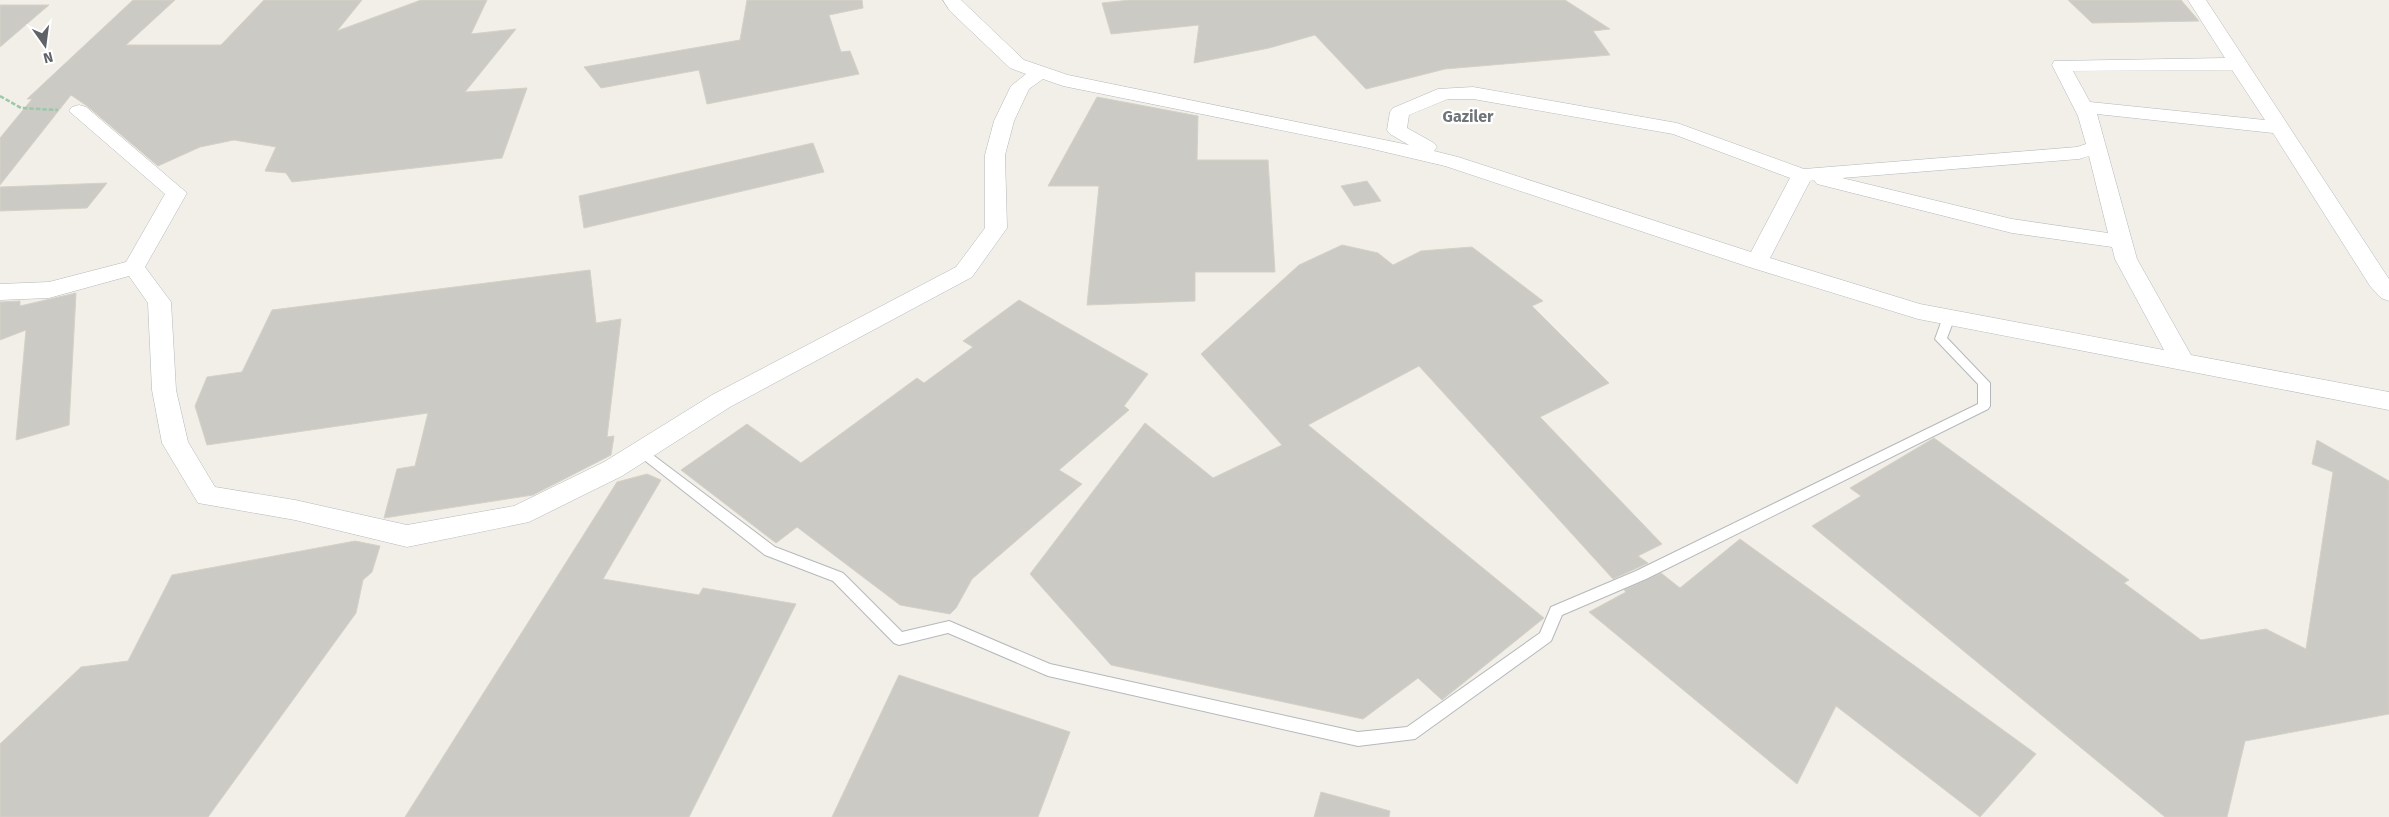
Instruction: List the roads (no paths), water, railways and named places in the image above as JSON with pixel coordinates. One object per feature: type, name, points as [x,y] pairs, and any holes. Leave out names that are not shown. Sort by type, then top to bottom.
[{"type":"street","points":[[952,0],[1017,64],[1063,80],[1364,141],[1451,161],[1756,262],[1918,311],[2389,401]]},
{"type":"street","points":[[2197,0],[2378,281],[2389,293]]},
{"type":"street","points":[[2182,361],[2126,259],[2088,116],[2061,65],[2238,64]]},
{"type":"street","points":[[134,267],[159,302],[164,390],[175,443],[208,496],[295,510],[407,536],[519,515],[613,469],[721,401],[964,272],[996,228],[995,155],[1004,121],[1021,86],[1041,72]]},
{"type":"street","points":[[1451,161],[1397,130],[1400,112],[1445,93],[1473,94],[1677,129],[1802,175],[2012,226],[2122,242]]},
{"type":"street","points":[[2084,107],[2280,128]]},
{"type":"street","points":[[0,292],[49,290],[134,267],[176,193],[79,111]]},
{"type":"street","points":[[1802,175],[2078,153],[2097,147]]},
{"type":"street","points":[[1756,262],[1802,175]]},
{"type":"street","points":[[2350,393],[2389,384]]},
{"type":"lane","points":[[640,452],[770,551],[838,577],[899,639],[950,627],[1058,672],[1358,739],[1410,734],[1546,637],[1556,611],[1641,575],[1984,406],[1984,383],[1941,339],[1949,317]]},
{"type":"district","name":"Gaziler","points":[[1468,116]]}]
